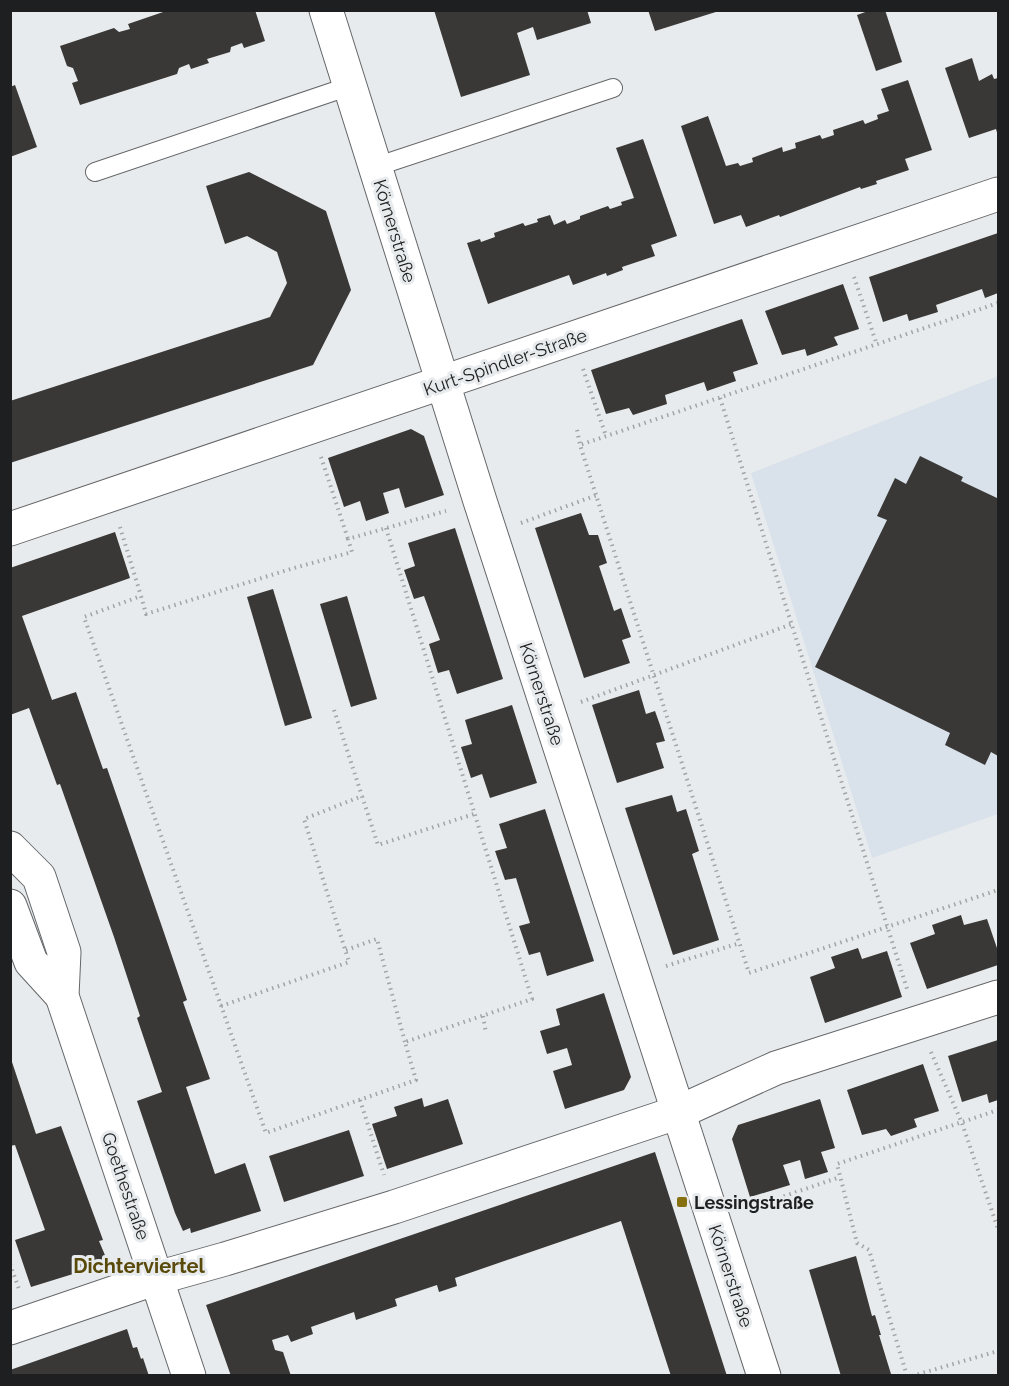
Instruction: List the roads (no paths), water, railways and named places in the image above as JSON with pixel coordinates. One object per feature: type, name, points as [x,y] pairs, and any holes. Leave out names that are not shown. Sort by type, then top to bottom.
[{"type":"street","name":"Körnerstraße","points":[[326,10],[442,383],[764,1376]]},
{"type":"street","name":"Kurt-Spindler-Straße","points":[[10,529],[999,194]]},
{"type":"street","name":"Goethestraße","points":[[10,848],[39,876],[64,952],[62,996],[189,1376]]},
{"type":"street","name":"Goethestraße","points":[[10,906],[31,962],[62,996]]},
{"type":"street","points":[[10,1328],[157,1278],[394,1207],[679,1112],[776,1068],[999,997]]},
{"type":"lane","points":[[95,172],[350,86]]},
{"type":"lane","points":[[375,167],[613,88]]},
{"type":"place","name":"Lessingstraße","points":[[682,1202]]},
{"type":"district","name":"Dichterviertel","points":[[139,1266]]}]
